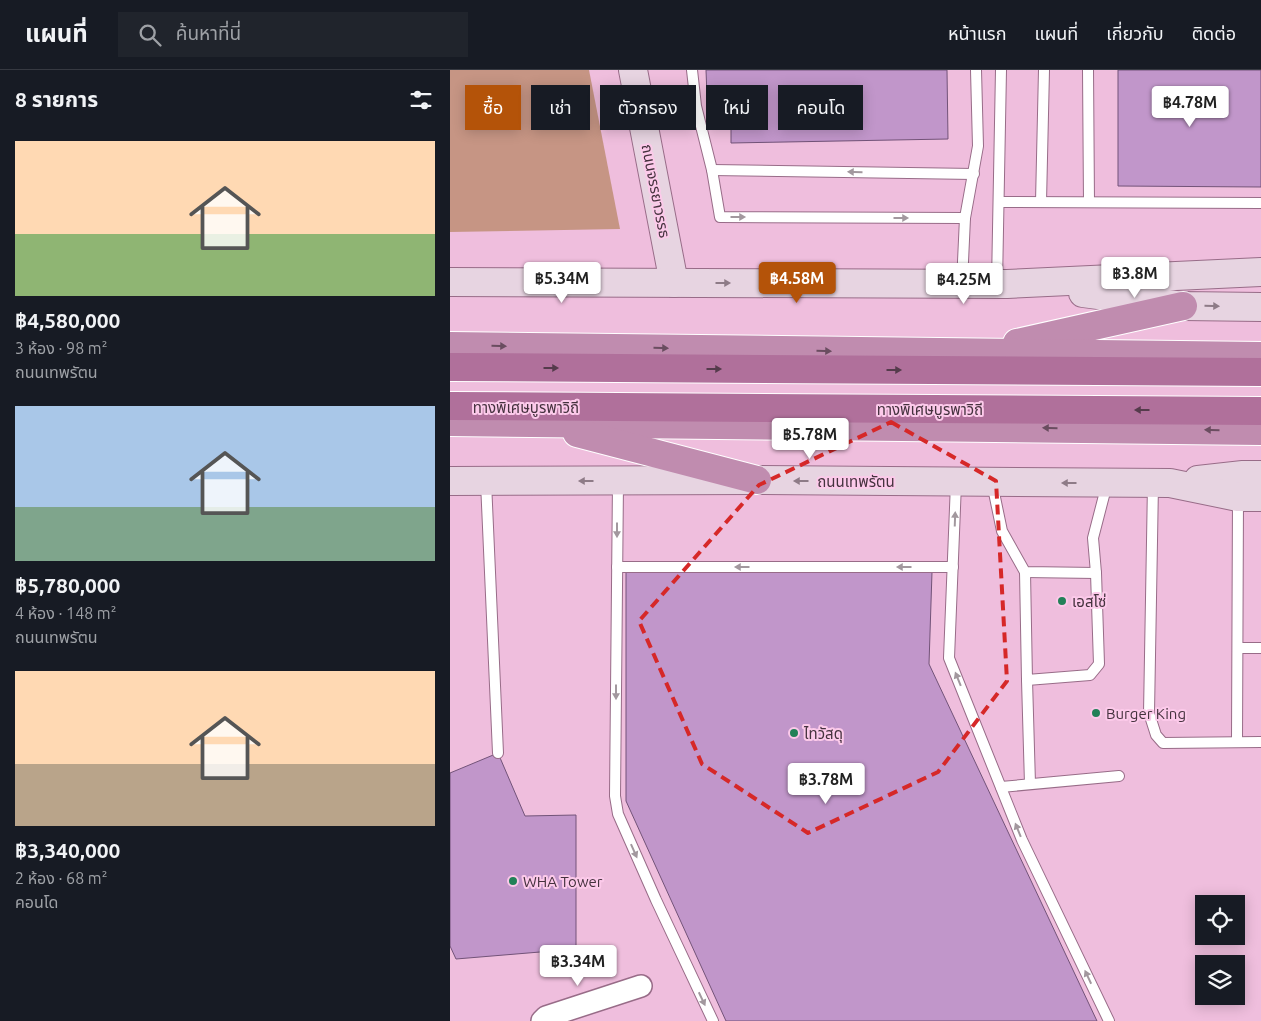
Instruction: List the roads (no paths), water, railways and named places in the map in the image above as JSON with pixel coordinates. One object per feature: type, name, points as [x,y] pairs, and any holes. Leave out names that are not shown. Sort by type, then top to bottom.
[{"type":"highway","points":[[972,353],[1183,306]]},
{"type":"highway","points":[[450,346],[1261,356]]},
{"type":"highway","points":[[450,368],[1261,372]]},
{"type":"highway","name":"ทางพิเศษบูรพาวิถี","points":[[450,406],[1261,411]]},
{"type":"highway","points":[[450,422],[1261,431]]},
{"type":"highway","points":[[537,422],[757,480]]},
{"type":"main road","name":"ถนนจรรยาวรรธ","points":[[633,70],[674,283]]},
{"type":"main road","points":[[450,282],[1002,284],[1261,272]]},
{"type":"main road","points":[[1002,284],[1183,306],[1261,307]]},
{"type":"main road","points":[[1162,483],[1261,475]]},
{"type":"main road","name":"ถนนเทพรัตน","points":[[450,481],[757,480],[1162,483],[1250,497]]},
{"type":"street","points":[[542,1021],[546,1017],[641,986]]},
{"type":"lane","points":[[692,70],[696,106],[712,170],[720,217],[965,218]]},
{"type":"lane","points":[[962,284],[965,218],[978,146],[976,70]]},
{"type":"lane","points":[[1002,70],[999,202],[1002,284]]},
{"type":"lane","points":[[1041,202],[1044,70]]},
{"type":"lane","points":[[1088,70],[1088,202]]},
{"type":"lane","points":[[712,170],[974,174]]},
{"type":"lane","points":[[999,202],[1261,203]]},
{"type":"lane","points":[[486,481],[498,753]]},
{"type":"lane","points":[[618,481],[615,796],[618,814],[713,1021]]},
{"type":"lane","points":[[956,482],[949,658],[1022,840],[1109,1021]]},
{"type":"lane","points":[[992,482],[1002,531],[1025,572],[1026,680],[1030,784]]},
{"type":"lane","points":[[1026,680],[1090,675],[1099,664],[1093,538],[1108,483]]},
{"type":"lane","points":[[1162,483],[1150,713],[1156,735],[1163,743],[1261,742]]},
{"type":"lane","points":[[1238,742],[1238,648],[1250,497]]},
{"type":"lane","points":[[617,568],[953,567]]},
{"type":"lane","points":[[1025,572],[1096,573]]},
{"type":"lane","points":[[1238,648],[1261,648]]},
{"type":"lane","points":[[1001,787],[1119,776]]},
{"type":"place","name":"เอสโซ่","points":[[1062,601]]},
{"type":"place","name":"Burger King","points":[[1096,713]]},
{"type":"place","name":"ไทวัสดุ","points":[[794,733]]},
{"type":"place","name":"WHA Tower","points":[[513,881]]}]
